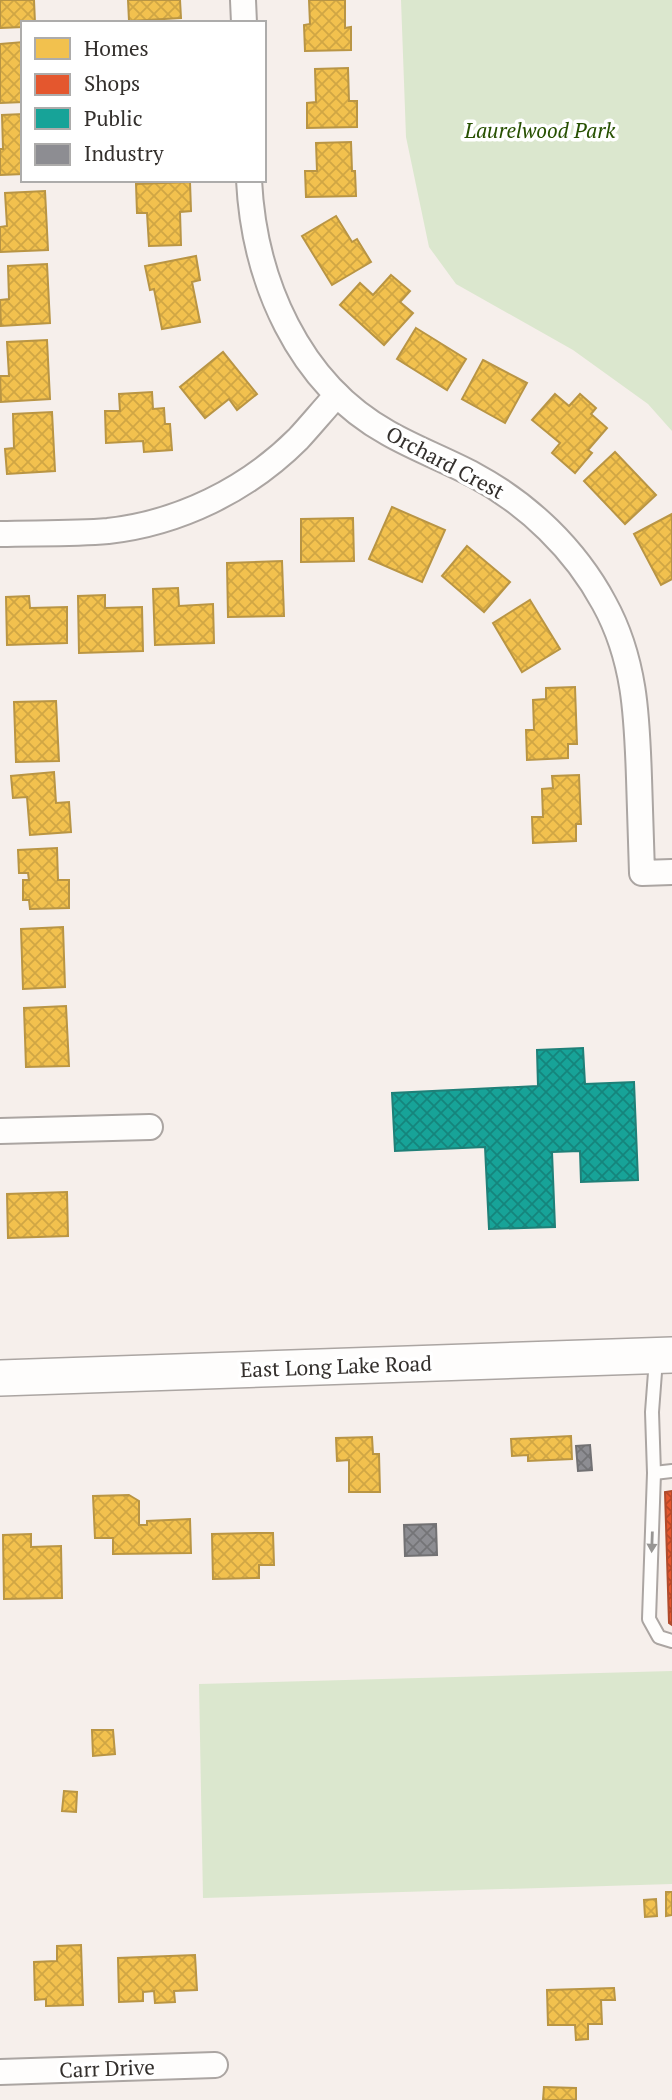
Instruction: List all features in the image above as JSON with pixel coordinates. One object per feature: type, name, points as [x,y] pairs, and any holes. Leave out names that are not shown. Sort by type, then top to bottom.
[{"type":"main road","name":"East Long Lake Road","points":[[0,1378],[664,1355]]},
{"type":"street","points":[[243,0],[244,21]]},
{"type":"street","name":"Orchard Crest","points":[[249,182],[258,254],[280,314],[299,350],[337,395],[387,433],[474,476],[526,509],[575,559],[594,587],[620,638],[635,698],[642,873],[672,872]]},
{"type":"street","points":[[0,534],[106,531],[136,527],[189,510],[222,496],[248,480],[297,439],[337,395]]},
{"type":"street","points":[[0,1130],[150,1127]]},
{"type":"street","name":"Carr Drive","points":[[0,2073],[215,2065]]},
{"type":"lane","points":[[664,1355],[652,1412],[654,1473],[649,1619],[659,1637],[672,1641]]},
{"type":"lane","points":[[654,1473],[672,1471]]},
{"type":"green space","name":"Laurelwood Park","points":[[401,0],[672,0],[672,431],[648,404],[573,350],[456,284],[429,247],[406,137]]},
{"type":"green space","points":[[672,1671],[672,1884],[203,1898],[199,1684]]},
{"type":"building: Homes","points":[[0,0],[34,0],[35,21],[21,21],[21,27],[0,28]]},
{"type":"building: Homes","points":[[128,0],[180,0],[181,18],[129,21]]},
{"type":"building: Homes","points":[[309,0],[345,0],[345,28],[351,27],[351,50],[305,51],[304,25],[310,24]]},
{"type":"building: Homes","points":[[21,42],[21,102],[0,103],[0,44]]},
{"type":"building: Homes","points":[[348,68],[349,101],[357,101],[357,127],[307,128],[307,103],[316,102],[315,69]]},
{"type":"building: Homes","points":[[21,114],[21,174],[0,175],[0,149],[3,149],[2,115]]},
{"type":"building: Homes","points":[[351,142],[356,196],[306,197],[305,171],[317,171],[316,143]]},
{"type":"building: Homes","points":[[190,182],[191,211],[180,212],[181,245],[149,246],[147,213],[137,213],[136,184]]},
{"type":"building: Homes","points":[[45,191],[48,250],[0,252],[0,227],[7,226],[5,193]]},
{"type":"building: Homes","points":[[336,216],[352,242],[357,239],[371,262],[332,285],[302,236]]},
{"type":"building: Homes","points":[[196,256],[200,280],[192,282],[200,322],[162,329],[154,289],[150,290],[145,266]]},
{"type":"building: Homes","points":[[47,264],[50,323],[1,326],[0,300],[9,299],[8,266]]},
{"type":"building: Homes","points":[[391,275],[410,291],[400,302],[413,313],[384,345],[340,305],[360,283],[373,295]]},
{"type":"building: Homes","points":[[416,328],[466,359],[447,390],[397,359]]},
{"type":"building: Homes","points":[[47,340],[50,399],[1,402],[0,376],[9,376],[7,342]]},
{"type":"building: Homes","points":[[223,352],[257,394],[237,410],[229,399],[205,418],[180,387]]},
{"type":"building: Homes","points":[[483,360],[527,383],[505,423],[462,399]]},
{"type":"building: Homes","points":[[152,392],[153,409],[164,408],[165,424],[170,424],[172,450],[144,452],[143,441],[106,443],[105,411],[120,411],[119,394]]},
{"type":"building: Homes","points":[[555,394],[569,406],[580,394],[596,408],[591,414],[607,428],[588,450],[592,453],[575,473],[552,453],[560,443],[532,420]]},
{"type":"building: Homes","points":[[52,412],[55,471],[7,474],[5,449],[14,448],[13,414]]},
{"type":"building: Homes","points":[[615,452],[656,495],[625,524],[584,481]]},
{"type":"building: Homes","points":[[392,507],[445,530],[422,582],[369,559]]},
{"type":"building: Homes","points":[[672,514],[672,579],[661,585],[634,534]]},
{"type":"building: Homes","points":[[353,518],[354,561],[301,562],[301,519]]},
{"type":"building: Homes","points":[[467,546],[510,582],[484,612],[442,576]]},
{"type":"building: Homes","points":[[282,561],[284,616],[228,617],[227,563]]},
{"type":"building: Homes","points":[[178,588],[179,606],[213,604],[214,643],[155,645],[153,589]]},
{"type":"building: Homes","points":[[105,595],[105,608],[142,607],[143,651],[79,653],[78,596]]},
{"type":"building: Homes","points":[[29,596],[30,608],[67,607],[67,643],[7,645],[6,597]]},
{"type":"building: Homes","points":[[530,600],[560,649],[522,672],[493,623]]},
{"type":"building: Homes","points":[[575,687],[577,744],[568,744],[568,758],[527,760],[526,730],[534,730],[533,700],[546,699],[546,688]]},
{"type":"building: Homes","points":[[56,701],[59,761],[16,762],[14,702]]},
{"type":"building: Homes","points":[[54,772],[56,803],[69,802],[71,832],[30,835],[27,797],[13,798],[11,776]]},
{"type":"building: Homes","points":[[579,775],[581,824],[576,824],[576,841],[533,843],[532,817],[543,817],[542,789],[553,788],[552,776]]},
{"type":"building: Homes","points":[[57,848],[58,880],[69,880],[69,908],[30,909],[29,900],[23,900],[23,880],[29,880],[28,873],[19,873],[18,850]]},
{"type":"building: Homes","points":[[63,927],[65,987],[23,989],[21,929]]},
{"type":"building: Homes","points":[[66,1006],[69,1066],[26,1067],[24,1008]]},
{"type":"building: Homes","points":[[67,1192],[68,1236],[8,1238],[7,1194]]},
{"type":"building: Homes","points":[[571,1436],[572,1459],[528,1461],[528,1455],[512,1456],[511,1439]]},
{"type":"building: Homes","points":[[372,1437],[373,1454],[379,1454],[380,1492],[349,1492],[349,1460],[337,1461],[336,1438]]},
{"type":"building: Homes","points":[[129,1495],[139,1501],[139,1525],[147,1525],[147,1521],[190,1519],[191,1553],[113,1554],[113,1538],[95,1538],[93,1496]]},
{"type":"building: Homes","points":[[273,1533],[274,1565],[259,1565],[259,1578],[213,1579],[212,1534]]},
{"type":"building: Homes","points":[[31,1534],[31,1547],[61,1546],[62,1598],[4,1599],[3,1535]]},
{"type":"building: Homes","points":[[92,1730],[113,1730],[115,1754],[93,1756]]},
{"type":"building: Homes","points":[[64,1791],[77,1792],[76,1812],[62,1811]]},
{"type":"building: Homes","points":[[666,1892],[672,1892],[672,1915],[666,1916]]},
{"type":"building: Homes","points":[[656,1899],[657,1916],[645,1917],[644,1900]]},
{"type":"building: Homes","points":[[81,1945],[83,2005],[46,2006],[46,1999],[35,2000],[34,1962],[57,1961],[57,1946]]},
{"type":"building: Homes","points":[[195,1955],[197,1990],[174,1991],[175,2002],[155,2003],[154,1991],[143,1992],[143,2001],[119,2002],[118,1958]]},
{"type":"building: Homes","points":[[614,1988],[615,2000],[601,2000],[602,2024],[588,2024],[588,2039],[576,2040],[575,2025],[548,2025],[547,1990]]},
{"type":"building: Homes","points":[[544,2087],[576,2088],[576,2100],[543,2100]]},
{"type":"building: Shops","points":[[672,1491],[672,1625],[669,1623],[665,1492]]},
{"type":"building: Public","points":[[583,1048],[585,1084],[634,1082],[638,1180],[581,1182],[580,1151],[552,1152],[555,1227],[489,1229],[485,1147],[395,1151],[392,1093],[538,1086],[537,1050]]},
{"type":"building: Industry","points":[[590,1445],[592,1470],[578,1471],[576,1446]]},
{"type":"building: Industry","points":[[436,1524],[437,1555],[405,1556],[404,1525]]}]
